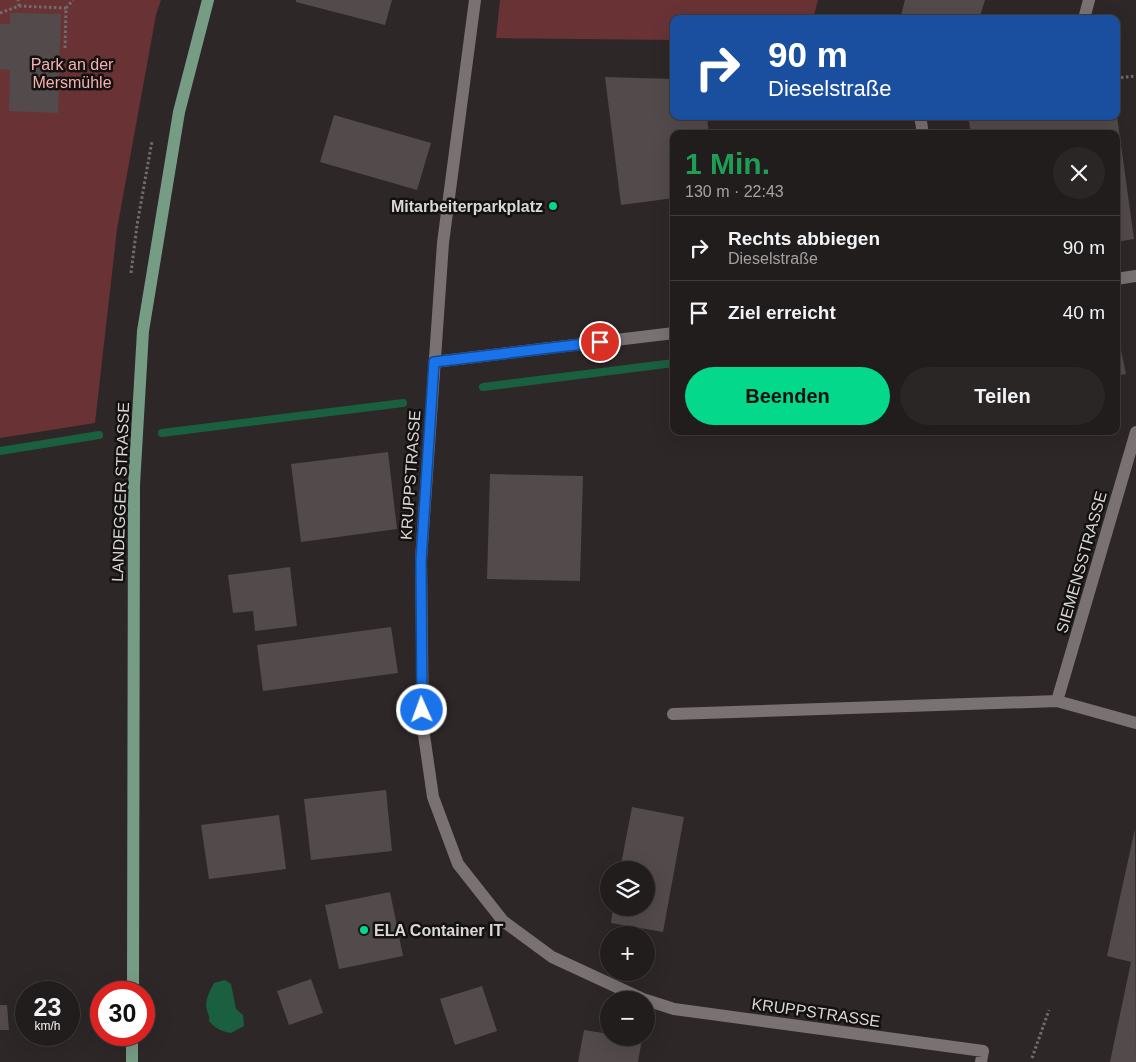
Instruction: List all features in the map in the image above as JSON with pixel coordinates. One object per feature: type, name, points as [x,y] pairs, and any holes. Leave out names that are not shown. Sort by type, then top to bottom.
[{"type":"main road","name":"LANDEGGER STRASSE","points":[[133,981],[134,485],[143,331],[180,112],[208,0]]},
{"type":"main road","points":[[132,1046],[132,1062]]},
{"type":"street","name":"KRUPPSTRASSE","points":[[475,0],[443,243],[421,560],[423,728],[433,797],[458,864],[503,921],[552,957],[626,991]]},
{"type":"street","points":[[1085,15],[1089,0]]},
{"type":"street","points":[[1120,278],[1136,276]]},
{"type":"street","points":[[434,362],[670,333]]},
{"type":"street","name":"SIEMENSSTRASSE","points":[[1057,701],[1136,432]]},
{"type":"street","points":[[674,714],[1057,701],[1136,723]]},
{"type":"street","name":"KRUPPSTRASSE","points":[[655,1003],[674,1009],[982,1056]]},
{"type":"path","points":[[18,0],[19,6]]},
{"type":"path","points":[[65,48],[66,8],[73,0]]},
{"type":"path","points":[[0,13],[19,6],[66,8]]},
{"type":"path","points":[[1120,78],[1136,76]]},
{"type":"path","points":[[1032,1058],[1050,1010]]},
{"type":"green space","name":"Park an der Mersmühle","points":[[0,0],[161,0],[156,15],[117,229],[95,423],[0,438]]},
{"type":"green space","points":[[500,0],[818,0],[814,15],[670,15],[670,40],[496,38]]},
{"type":"shaded area","points":[[225,980],[231,984],[236,1009],[243,1015],[244,1026],[231,1033],[219,1029],[209,1021],[206,1007],[208,996],[214,983]]},
{"type":"building","points":[[296,0],[392,0],[385,25],[296,2]]},
{"type":"building","points":[[905,0],[985,0],[980,15],[901,15]]},
{"type":"building","points":[[10,13],[61,14],[58,113],[9,111],[10,70],[0,69],[0,24],[10,24]]},
{"type":"building","points":[[605,77],[670,79],[670,120],[707,120],[709,130],[670,130],[670,199],[621,205]]},
{"type":"building","points":[[334,115],[431,143],[417,190],[320,162]]},
{"type":"building","points":[[969,120],[1118,120],[1119,130],[970,130]]},
{"type":"building","points":[[1120,138],[1134,239],[1120,241]]},
{"type":"building","points":[[1120,345],[1126,374],[1120,375]]},
{"type":"building","points":[[388,452],[397,529],[301,542],[291,464]]},
{"type":"building","points":[[490,474],[583,476],[580,581],[487,579]]},
{"type":"building","points":[[290,567],[297,626],[255,631],[253,611],[233,613],[228,575]]},
{"type":"building","points":[[391,627],[398,673],[263,691],[257,645]]},
{"type":"building","points":[[386,790],[392,851],[311,860],[304,799]]},
{"type":"building","points":[[632,807],[684,817],[663,932],[655,931],[655,926],[628,926],[611,923],[612,916],[655,916],[655,861],[622,861]]},
{"type":"building","points":[[279,815],[286,869],[209,879],[201,825]]},
{"type":"building","points":[[1135,829],[1136,1062],[1110,1062],[1131,962],[1107,956]]},
{"type":"building","name":"ELA Container IT","points":[[390,892],[403,956],[339,969],[325,905]]},
{"type":"building","points":[[311,979],[323,1013],[289,1025],[277,991]]},
{"type":"building","points":[[482,986],[497,1031],[455,1045],[440,999]]},
{"type":"building","points":[[0,1005],[7,1005],[9,1030],[0,1030]]},
{"type":"building","points":[[584,1030],[600,1033],[600,1046],[641,1046],[638,1062],[578,1062]]},
{"type":"waterway","points":[[483,387],[670,364]]},
{"type":"waterway","points":[[162,433],[403,403]]},
{"type":"waterway","points":[[0,451],[99,435]]},
{"type":"place","name":"Mitarbeiterparkplatz","points":[[553,206]]},
{"type":"place","name":"ELA Container IT","points":[[364,930]]},
{"type":"route","points":[[422,710],[421,560],[434,362],[600,342]]}]
